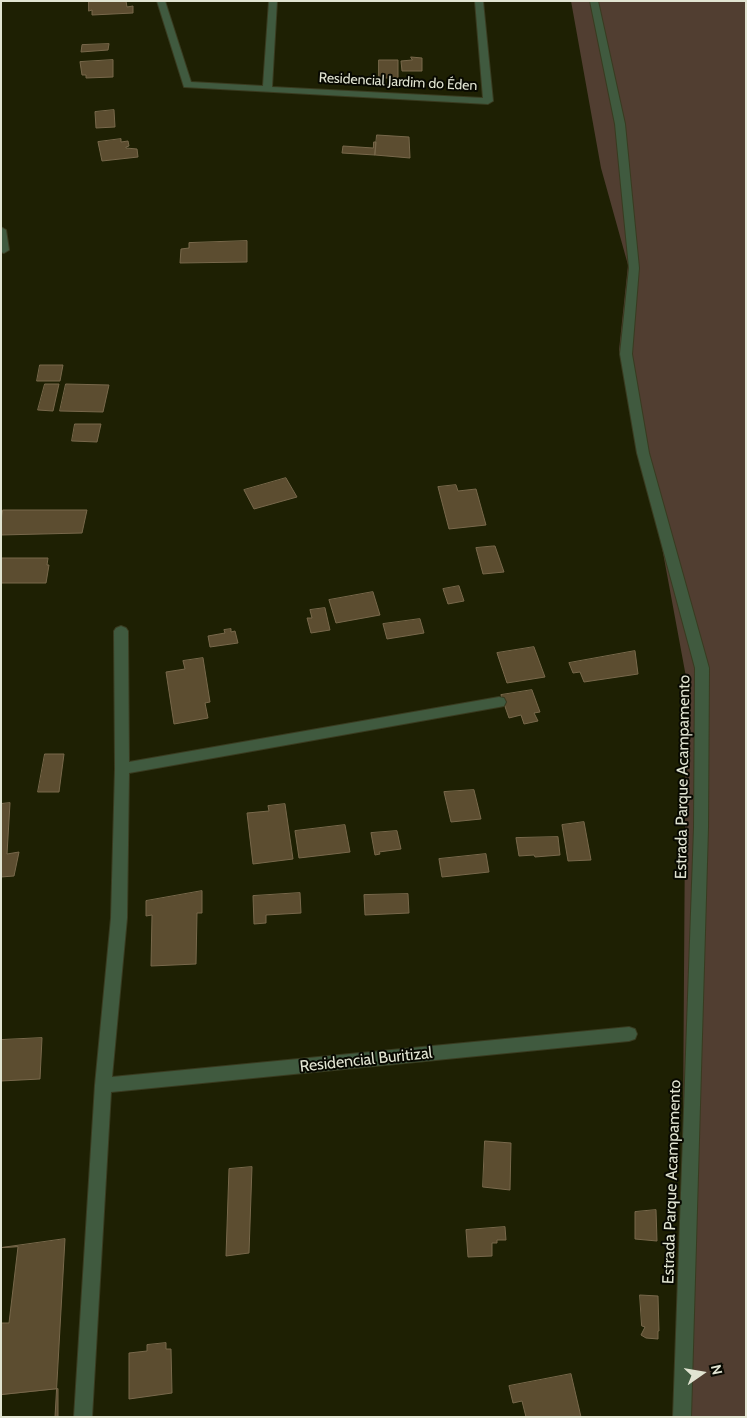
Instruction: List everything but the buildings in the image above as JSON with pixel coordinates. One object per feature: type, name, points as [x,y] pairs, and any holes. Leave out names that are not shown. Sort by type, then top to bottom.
[{"type":"street","name":"Residencial Jardim do Éden","points":[[161,1],[187,85],[488,101],[479,1]]},
{"type":"street","points":[[268,89],[273,1]]},
{"type":"street","name":"Estrada Parque Acampamento","points":[[594,1],[620,124],[634,268],[626,354],[643,453],[702,668],[700,838],[682,1417]]},
{"type":"street","points":[[1,230],[4,250]]},
{"type":"street","points":[[83,1417],[104,1085],[119,918],[122,769],[120,631]]},
{"type":"street","points":[[122,769],[499,702]]},
{"type":"street","name":"Residencial Buritizal","points":[[104,1085],[630,1034]]},
{"type":"shaded area","points":[[571,1],[746,1],[746,1417],[681,1417],[686,677],[659,531],[619,350],[628,265],[601,168]]}]
